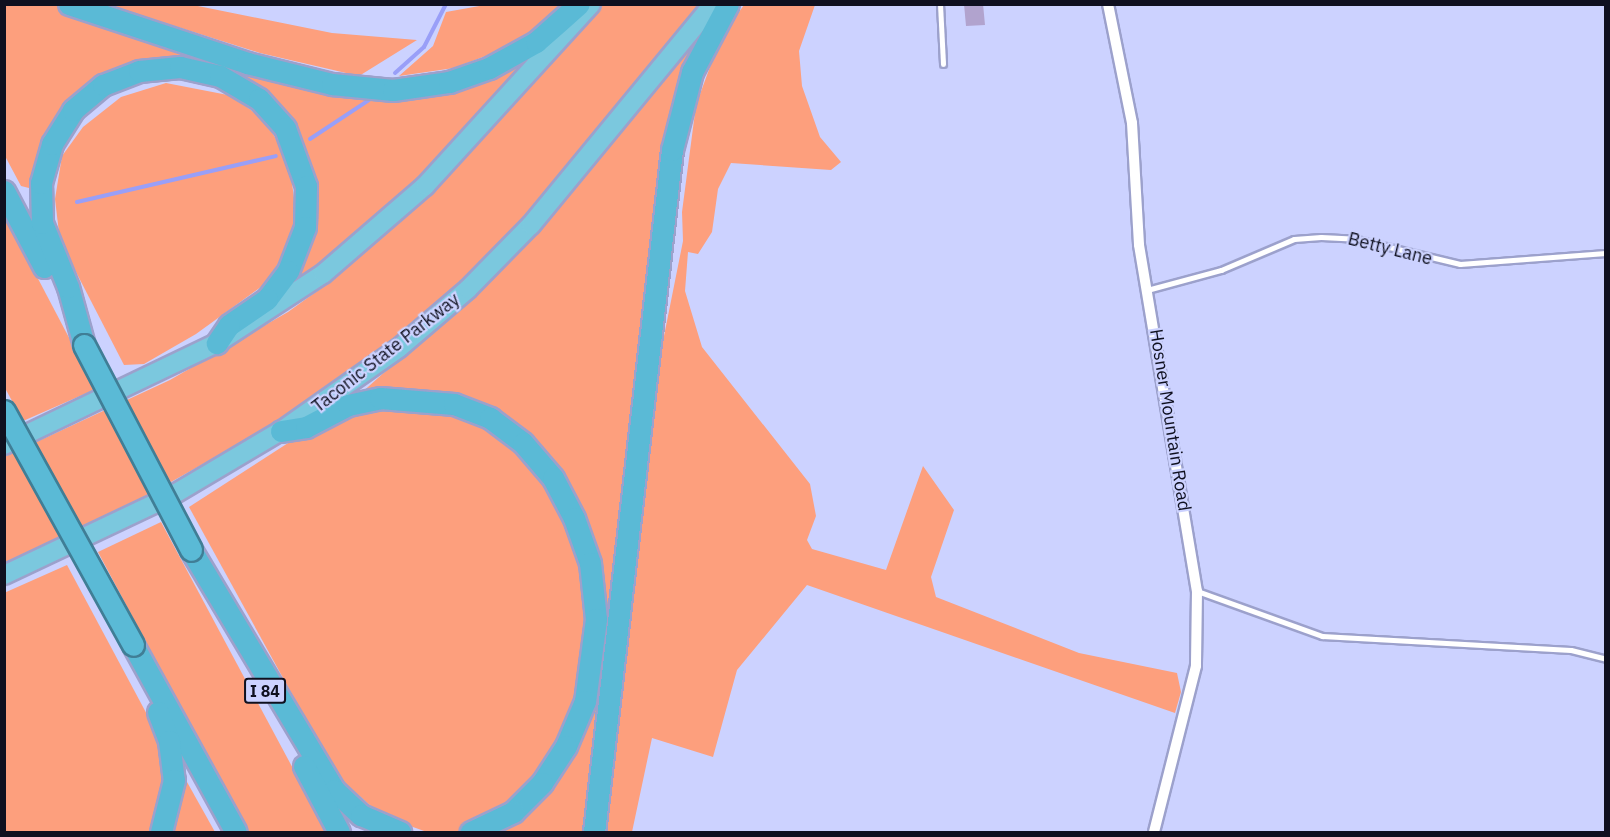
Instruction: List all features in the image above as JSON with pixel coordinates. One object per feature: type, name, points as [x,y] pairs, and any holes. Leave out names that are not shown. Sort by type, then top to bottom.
[{"type":"highway","points":[[69,4],[258,66],[347,86],[393,90],[449,82],[489,68],[536,42],[579,4]]},
{"type":"highway","points":[[4,445],[218,343],[323,274],[393,217],[591,4]]},
{"type":"highway","name":"Taconic State Parkway","points":[[4,575],[173,495],[281,431],[399,348],[500,258],[561,191],[713,4]]},
{"type":"highway","points":[[594,832],[672,150],[692,72],[728,4]]},
{"type":"highway","points":[[84,345],[68,287],[42,223],[41,183],[52,144],[73,110],[103,85],[139,71],[180,67],[220,76],[259,99],[285,128],[306,186],[305,227],[288,271],[267,299],[229,325],[218,343]]},
{"type":"highway","name":"I 84","points":[[4,191],[339,832]]},
{"type":"highway","points":[[281,431],[306,427],[337,409],[369,400],[410,397],[454,404],[490,418],[524,443],[553,478],[574,518],[590,563],[596,619],[585,701],[566,746],[542,783],[513,812],[471,832]]},
{"type":"highway","points":[[4,411],[236,832]]},
{"type":"highway","points":[[190,550],[334,790],[361,815],[400,832]]},
{"type":"highway","points":[[134,645],[143,686],[162,720],[172,761],[171,800],[160,832]]},
{"type":"street","name":"Hosner Mountain Road","points":[[1108,4],[1132,123],[1139,245],[1197,591],[1196,666],[1154,832]]},
{"type":"lane","points":[[940,4],[943,64]]},
{"type":"lane","name":"Betty Lane","points":[[1147,290],[1221,270],[1294,239],[1321,237],[1356,239],[1460,264],[1605,253]]},
{"type":"lane","points":[[1197,591],[1322,636],[1571,650],[1605,659]]},
{"type":"shaded area","points":[[4,5],[58,5],[342,91],[527,57],[477,121],[382,217],[278,299],[315,184],[308,153],[284,112],[233,73],[95,84],[35,183],[29,188],[21,186],[5,156]]},
{"type":"shaded area","points":[[108,5],[193,5],[332,33],[417,40],[359,76],[260,53]]},
{"type":"shaded area","points":[[485,5],[570,5],[525,41],[454,68],[399,76],[433,46],[446,12]]},
{"type":"shaded area","points":[[603,5],[705,5],[549,192],[473,274],[361,366],[293,414],[92,526],[5,563],[4,457],[170,380],[288,312],[338,276],[470,152]]},
{"type":"shaded area","points":[[744,5],[815,5],[799,51],[802,86],[820,137],[841,162],[831,170],[731,163],[718,189],[712,232],[698,254],[688,252],[685,291],[702,347],[810,484],[816,516],[807,540],[812,549],[886,570],[923,466],[954,510],[931,577],[936,597],[1079,653],[1177,673],[1181,692],[1175,713],[807,585],[737,670],[713,757],[652,738],[632,832],[603,832],[658,366],[683,241],[682,212],[696,105],[721,37]]},
{"type":"shaded area","points":[[716,12],[680,96],[589,832],[486,832],[518,818],[599,669],[573,502],[483,406],[435,391],[359,395],[523,248]]},
{"type":"shaded area","points":[[166,83],[233,96],[265,121],[289,160],[295,206],[293,240],[265,284],[196,334],[144,364],[124,365],[60,241],[55,199],[62,156],[83,127],[121,97]]},
{"type":"shaded area","points":[[4,214],[96,389],[23,421],[5,388]]},
{"type":"shaded area","points":[[397,402],[477,418],[538,466],[571,523],[590,608],[581,698],[534,784],[493,820],[459,831],[427,832],[382,816],[337,776],[189,507],[316,425],[350,409]]},
{"type":"shaded area","points":[[161,522],[327,832],[248,832],[236,812],[98,552]]},
{"type":"shaded area","points":[[67,565],[150,720],[163,754],[163,806],[154,832],[5,832],[4,593]]},
{"type":"shaded area","points":[[181,782],[187,782],[215,832],[170,832]]},
{"type":"building","points":[[964,4],[983,4],[985,25],[966,26]]},
{"type":"waterway","points":[[395,73],[424,47],[446,4]]},
{"type":"waterway","points":[[310,139],[369,100]]},
{"type":"waterway","points":[[77,202],[276,156]]}]
